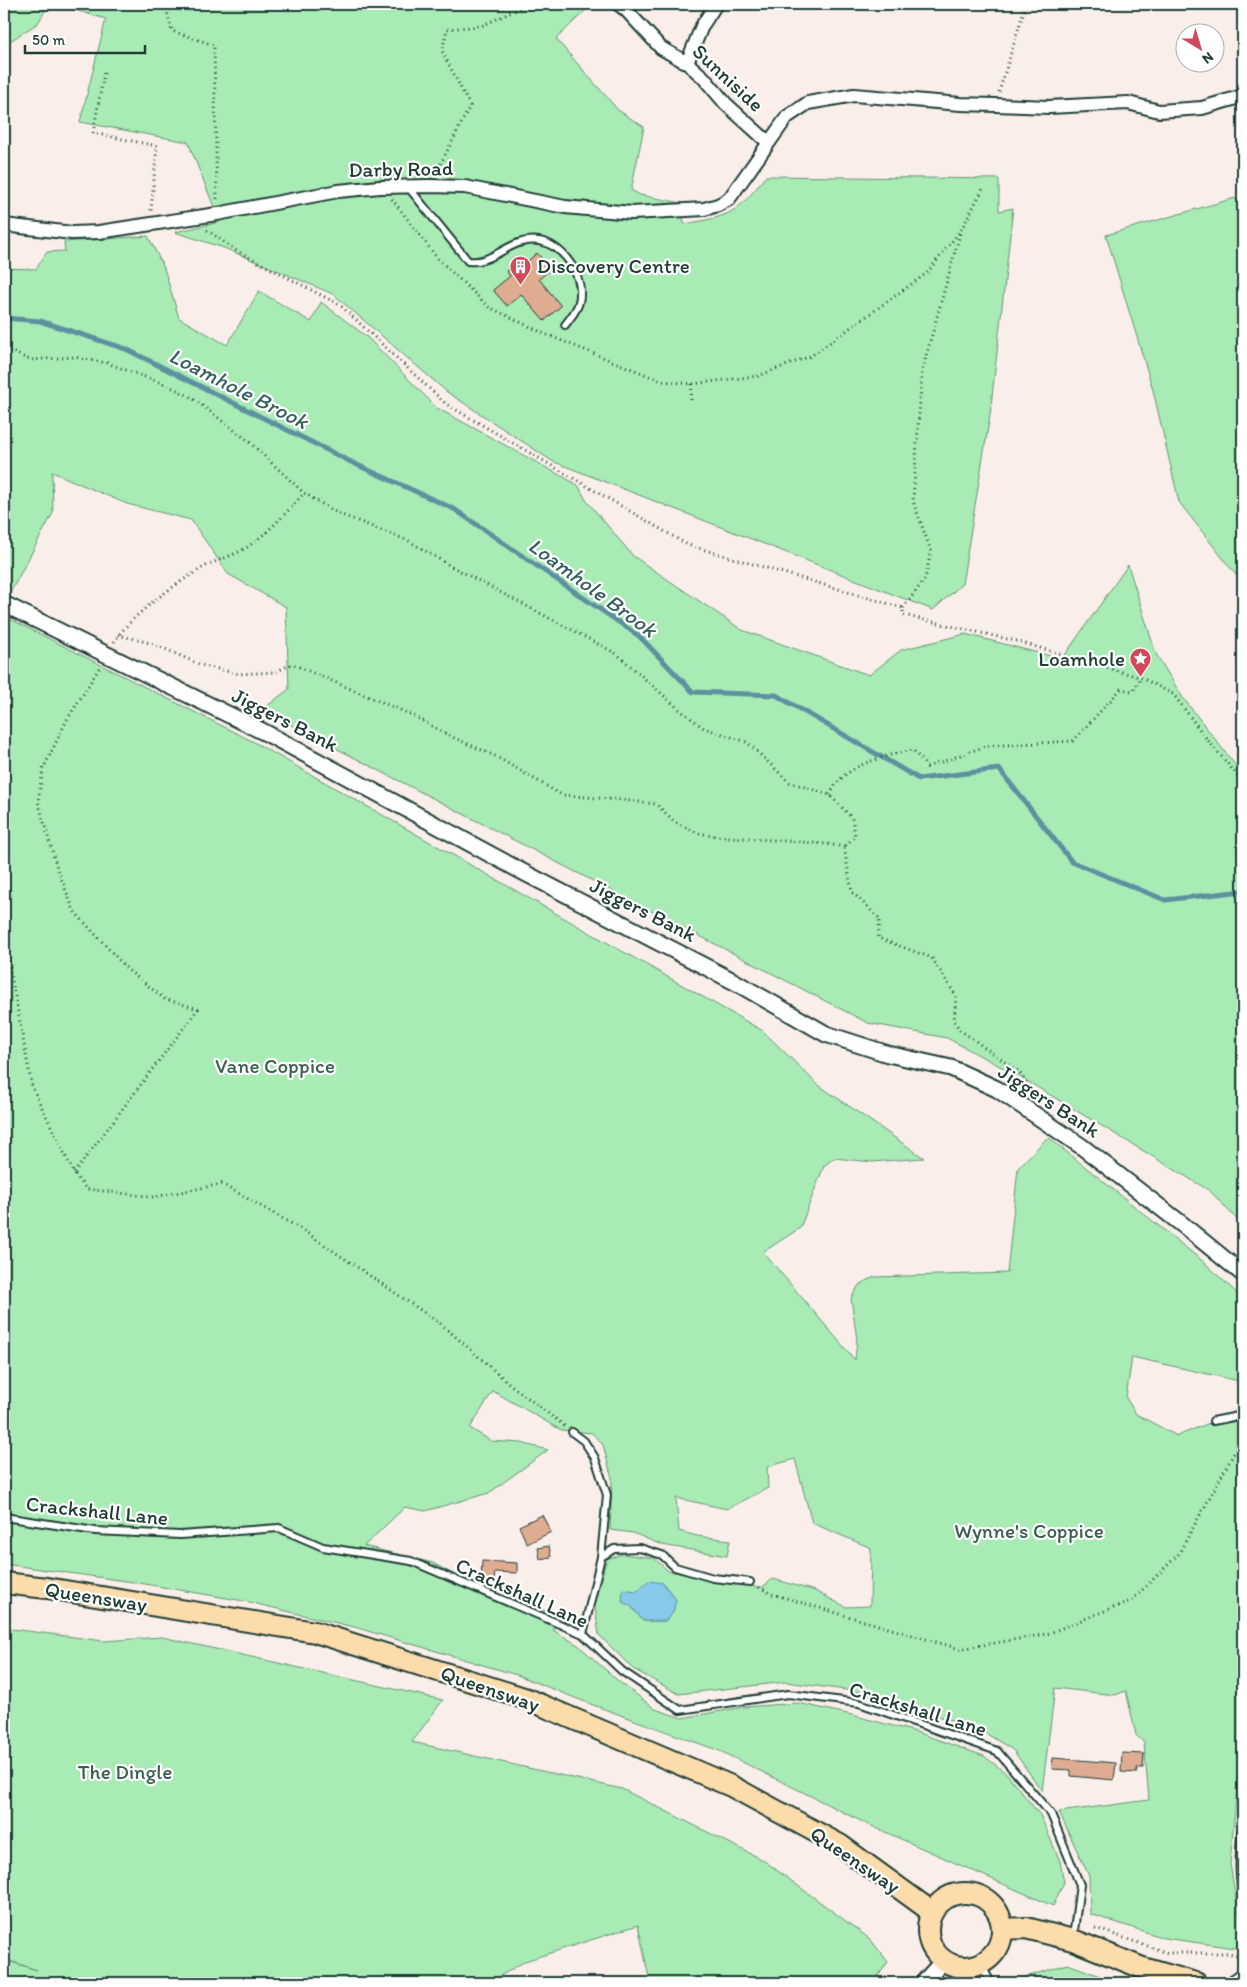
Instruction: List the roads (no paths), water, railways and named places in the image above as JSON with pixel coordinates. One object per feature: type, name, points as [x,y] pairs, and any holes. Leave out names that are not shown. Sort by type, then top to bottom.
[{"type":"main road","name":"Queensway","points":[[4,1584],[46,1588],[315,1632],[527,1699],[731,1786],[840,1846],[932,1912]]},
{"type":"main road","points":[[962,1893],[974,1894],[985,1899],[994,1907],[1000,1917],[1002,1929],[1001,1940],[997,1950],[981,1964],[962,1968],[943,1961],[933,1949],[928,1934],[928,1923],[932,1912],[950,1896],[962,1893]]},
{"type":"main road","points":[[1002,1929],[1074,1930],[1140,1966],[1196,1983]]},
{"type":"street","name":"Sunniside","points":[[618,4],[626,10],[661,48],[687,63],[703,77],[726,104],[768,142]]},
{"type":"street","points":[[687,63],[702,26],[716,4]]},
{"type":"street","name":"Darby Road","points":[[4,225],[72,233],[99,232],[217,214],[338,191],[383,187],[465,187],[588,210],[632,213],[704,209],[729,199],[787,117],[808,103],[854,95],[960,104],[1049,107],[1128,103],[1159,111],[1202,108],[1243,96]]},
{"type":"street","name":"Jiggers Bank","points":[[4,604],[266,733],[521,871],[735,982],[826,1034],[888,1054],[951,1068],[998,1089],[1081,1146],[1183,1224],[1243,1274]]},
{"type":"street","points":[[922,1983],[943,1961]]},
{"type":"lane","points":[[408,187],[468,261],[481,262],[503,249],[527,241],[542,242],[559,249],[578,279],[580,292],[578,303],[565,325]]},
{"type":"lane","points":[[1214,1422],[1243,1415]]},
{"type":"lane","points":[[572,1432],[584,1441],[595,1458],[607,1495],[601,1557],[583,1634]]},
{"type":"lane","name":"Crackshall Lane","points":[[4,1517],[95,1531],[180,1535],[279,1528],[323,1547],[410,1561],[583,1634],[622,1671],[680,1710],[788,1694],[859,1703],[997,1751],[1051,1814],[1080,1885],[1074,1930]]},
{"type":"lane","points":[[601,1557],[614,1549],[640,1548],[662,1555],[675,1567],[713,1578],[750,1582]]},
{"type":"lane","points":[[1243,1818],[1239,1880],[1243,1897]]},
{"type":"lane","points":[[981,1964],[991,1983]]},
{"type":"lane","points":[[1226,1983],[1243,1972]]},
{"type":"water","points":[[648,1581],[663,1583],[676,1600],[673,1613],[665,1621],[643,1621],[631,1606],[622,1602],[623,1589],[637,1591]]},
{"type":"waterway","name":"Loamhole Brook","points":[[4,318],[40,321],[126,349],[353,463],[454,509],[639,636],[693,692],[776,695],[919,779],[999,769],[1072,862],[1165,900],[1243,891]]},
{"type":"place","name":"Discovery Centre","points":[[521,285]]},
{"type":"place","name":"Loamhole","points":[[1141,678]]},
{"type":"park label","name":"Vane Coppice","points":[[275,1066]]},
{"type":"park label","name":"Wynne's Coppice","points":[[1029,1531]]},
{"type":"park label","name":"The Dingle","points":[[125,1772]]}]
